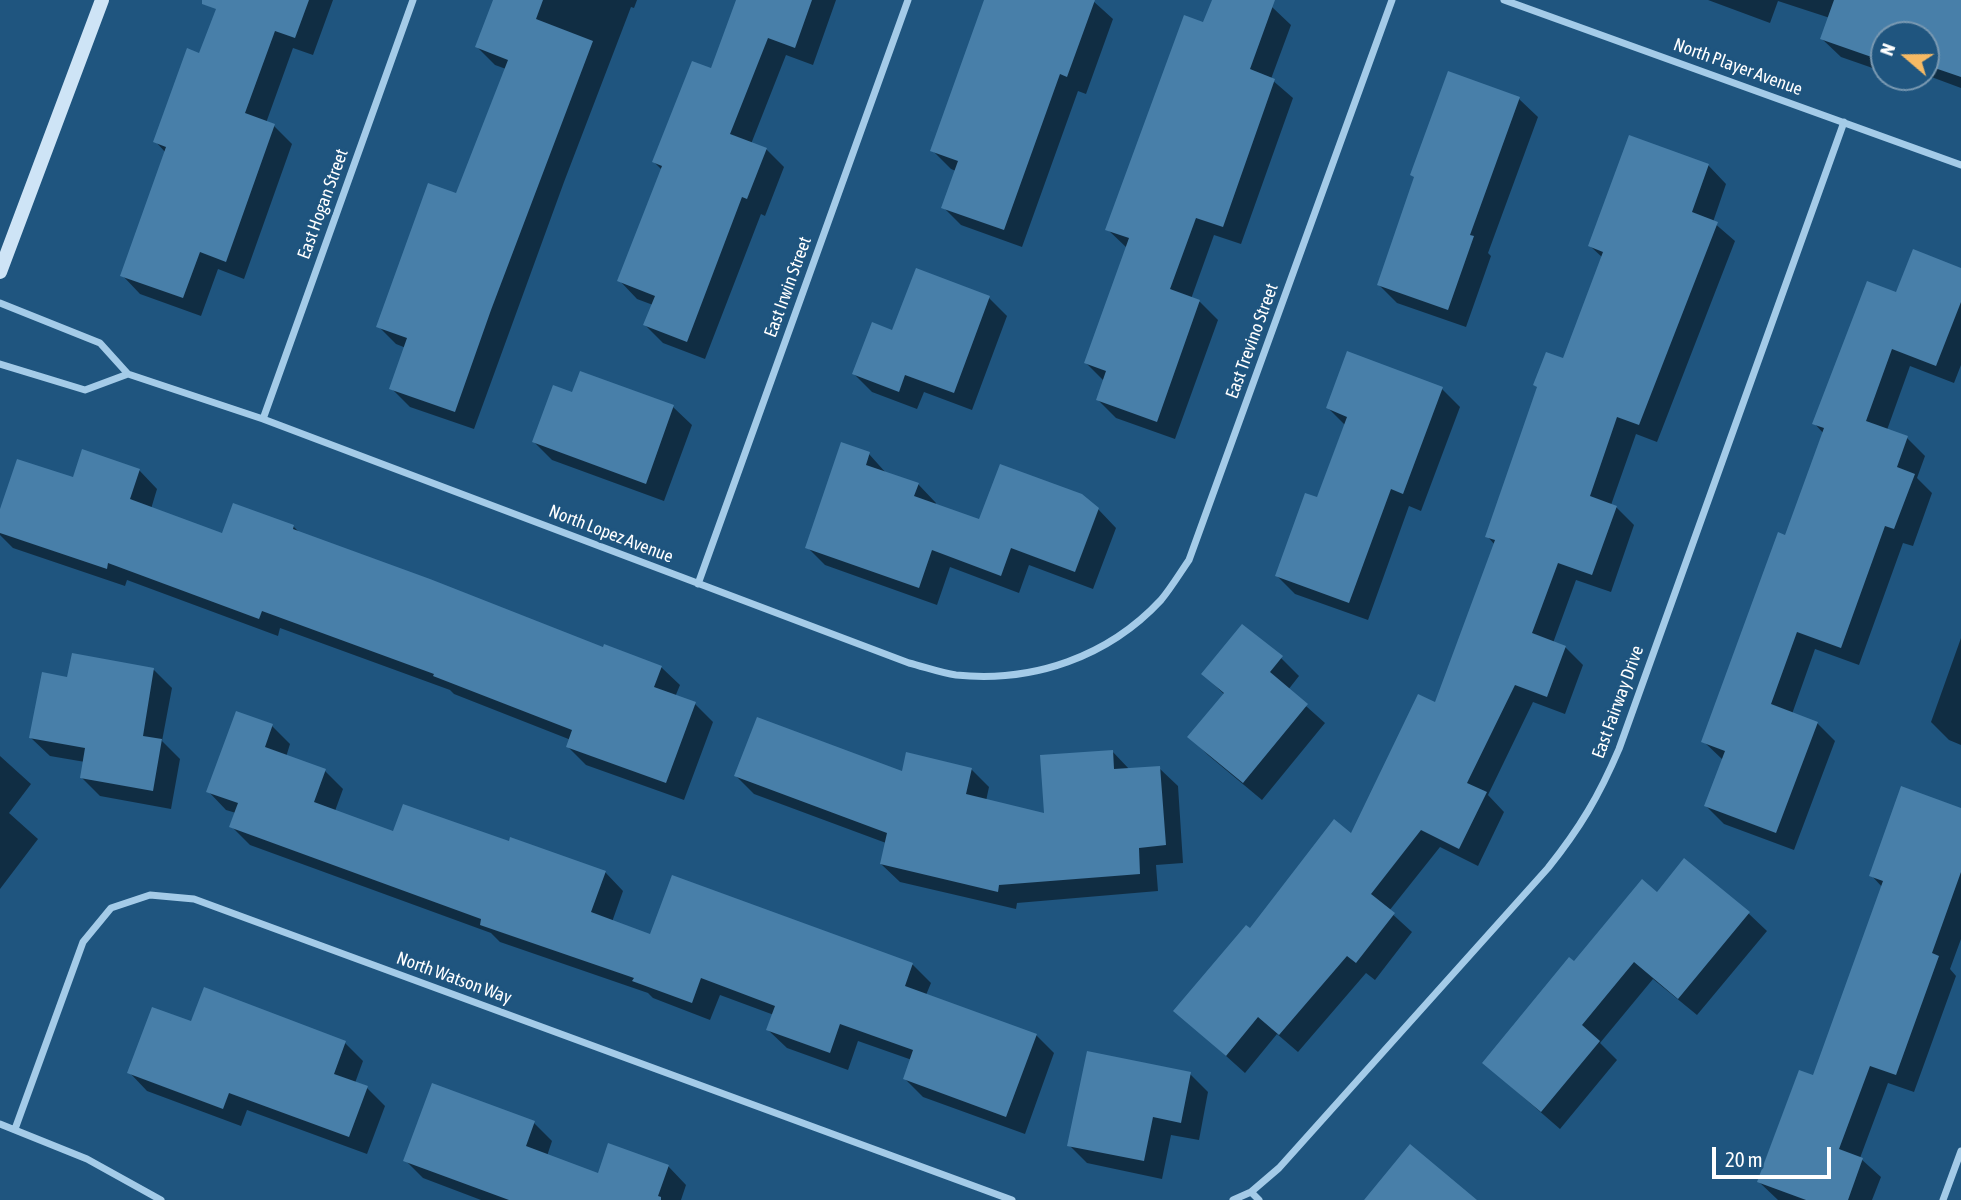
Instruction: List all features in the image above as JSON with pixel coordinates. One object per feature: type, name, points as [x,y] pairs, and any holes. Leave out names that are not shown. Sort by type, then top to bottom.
[{"type":"main road","points":[[0,272],[102,0]]},
{"type":"street","name":"East Hogan Street","points":[[263,419],[413,0]]},
{"type":"street","name":"East Irwin Street","points":[[698,584],[908,0]]},
{"type":"street","name":"East Trevino Street","points":[[1087,655],[1128,631],[1162,599],[1189,560],[1392,0]]},
{"type":"street","name":"North Player Avenue","points":[[1504,0],[1961,165]]},
{"type":"street","name":"East Fairway Drive","points":[[1251,1192],[1279,1168],[1548,868],[1577,832],[1600,794],[1844,122]]},
{"type":"street","name":"North Lopez Avenue","points":[[0,303],[100,344],[128,374],[263,419],[909,663],[954,675],[999,677],[1045,671],[1087,655]]},
{"type":"street","points":[[0,364],[85,390],[128,374]]},
{"type":"street","name":"North Watson Way","points":[[15,1129],[83,942],[111,908],[150,895],[194,899],[1012,1200]]},
{"type":"street","points":[[0,1124],[87,1159],[161,1200]]},
{"type":"street","points":[[1943,1200],[1961,1151]]},
{"type":"street","points":[[1233,1200],[1251,1192],[1259,1200]]},
{"type":"building","points":[[202,0],[309,0],[295,38],[275,31],[245,113],[275,124],[226,262],[200,252],[183,298],[120,276],[166,147],[153,142],[187,48],[199,53],[216,9],[202,4]]},
{"type":"building","points":[[493,0],[543,0],[536,19],[593,41],[455,412],[389,389],[407,338],[376,327],[428,183],[456,193],[508,60],[475,47]]},
{"type":"building","points":[[736,0],[812,0],[795,48],[768,38],[730,134],[767,148],[747,199],[742,197],[687,342],[643,325],[655,296],[617,281],[662,166],[652,162],[692,61],[711,68]]},
{"type":"building","points":[[984,0],[1095,0],[1067,77],[1060,74],[1004,230],[941,208],[958,161],[930,151]]},
{"type":"building","points":[[1212,0],[1275,0],[1250,69],[1275,79],[1223,227],[1196,218],[1170,289],[1200,300],[1157,422],[1096,400],[1106,371],[1084,363],[1129,238],[1105,230],[1184,15],[1203,22]]},
{"type":"building","points":[[1834,0],[1961,0],[1961,77],[1940,70],[1940,21],[1870,21],[1870,56],[1820,39]]},
{"type":"building","points":[[1448,71],[1520,97],[1470,235],[1474,236],[1448,310],[1377,285],[1414,177],[1410,175]]},
{"type":"building","points":[[1629,135],[1709,164],[1692,212],[1718,222],[1639,425],[1617,417],[1590,496],[1617,506],[1592,575],[1558,563],[1532,633],[1566,646],[1547,697],[1515,685],[1467,783],[1487,792],[1459,849],[1421,830],[1371,894],[1395,913],[1356,963],[1347,956],[1279,1035],[1258,1017],[1226,1056],[1173,1011],[1246,925],[1250,928],[1334,819],[1351,833],[1418,694],[1435,702],[1495,540],[1485,537],[1537,387],[1533,385],[1546,352],[1563,358],[1603,252],[1588,246]]},
{"type":"building","points":[[1913,249],[1961,268],[1961,302],[1936,366],[1892,349],[1866,421],[1908,436],[1897,467],[1915,474],[1894,529],[1885,526],[1841,648],[1797,632],[1771,704],[1818,722],[1776,833],[1704,806],[1725,751],[1701,742],[1778,532],[1785,535],[1824,428],[1812,424],[1867,281],[1896,292]]},
{"type":"building","points":[[916,268],[990,296],[954,393],[905,375],[899,392],[852,374],[872,322],[892,330]]},
{"type":"building","points":[[1347,351],[1443,387],[1403,494],[1391,489],[1349,603],[1275,576],[1305,493],[1317,497],[1347,417],[1326,408]]},
{"type":"building","points":[[580,371],[674,405],[646,484],[532,442],[553,385],[572,392]]},
{"type":"building","points":[[841,442],[870,452],[866,465],[919,483],[914,496],[979,519],[1000,464],[1082,494],[1099,508],[1075,572],[1011,548],[1001,576],[932,550],[919,588],[805,548]]},
{"type":"building","points":[[82,449],[140,469],[130,499],[222,533],[233,503],[294,525],[293,529],[603,647],[604,644],[662,666],[654,687],[696,702],[666,783],[566,747],[572,730],[433,676],[434,674],[262,611],[259,619],[108,563],[107,569],[0,533],[0,509],[17,459],[73,477]]},
{"type":"building","points":[[1242,624],[1283,656],[1270,672],[1308,704],[1243,783],[1187,737],[1224,693],[1201,674]]},
{"type":"building","points":[[72,653],[154,668],[143,736],[162,739],[153,791],[80,778],[85,748],[29,738],[42,672],[67,677]]},
{"type":"building","points":[[236,711],[273,724],[265,747],[326,769],[314,802],[393,831],[403,804],[509,841],[510,837],[606,871],[591,912],[650,934],[672,875],[913,963],[905,986],[1037,1034],[1006,1117],[903,1079],[913,1050],[840,1024],[830,1053],[766,1030],[775,1006],[701,978],[692,1003],[632,981],[634,978],[480,925],[481,919],[229,827],[238,803],[206,792]]},
{"type":"building","points":[[757,717],[902,771],[906,752],[972,768],[966,794],[1044,813],[1040,755],[1113,750],[1114,769],[1160,766],[1166,845],[1139,848],[1140,874],[999,885],[998,892],[880,864],[887,833],[734,776]]},
{"type":"building","points":[[1901,786],[1961,808],[1961,872],[1932,953],[1939,956],[1896,1075],[1870,1066],[1839,1149],[1863,1158],[1848,1200],[1806,1200],[1757,1182],[1799,1070],[1813,1075],[1883,881],[1869,876]]},
{"type":"building","points":[[1684,858],[1750,912],[1678,999],[1634,962],[1582,1025],[1600,1041],[1541,1112],[1482,1063],[1569,957],[1574,961],[1642,879],[1657,892]]},
{"type":"building","points":[[204,987],[346,1041],[334,1074],[368,1086],[349,1137],[229,1093],[223,1109],[127,1073],[152,1007],[191,1021]]},
{"type":"building","points":[[1087,1051],[1191,1072],[1181,1123],[1153,1117],[1144,1161],[1067,1146]]},
{"type":"building","points":[[432,1083],[535,1121],[526,1146],[598,1173],[608,1143],[669,1165],[658,1196],[661,1200],[509,1200],[403,1161]]},
{"type":"building","points":[[1410,1144],[1477,1200],[1364,1200]]}]
